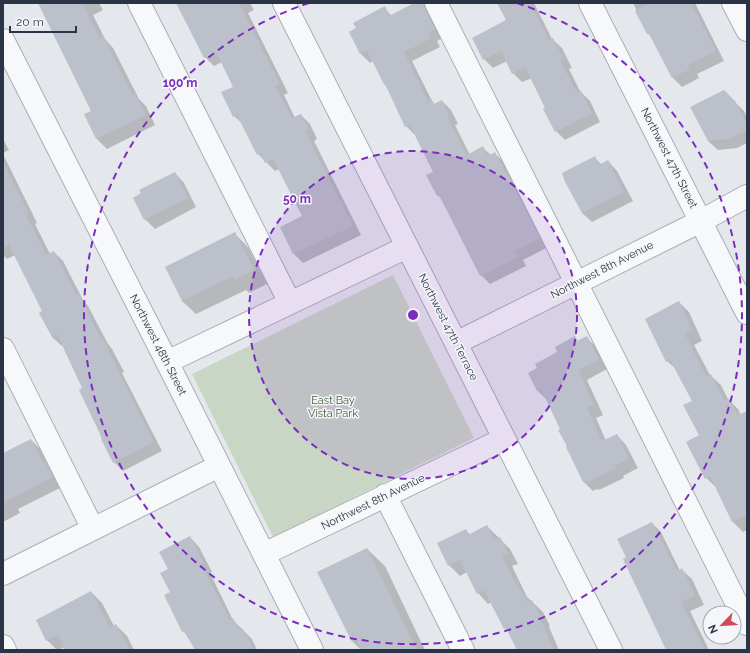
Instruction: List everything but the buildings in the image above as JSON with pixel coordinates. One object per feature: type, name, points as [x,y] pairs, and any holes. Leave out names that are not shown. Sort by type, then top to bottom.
[{"type":"street","points":[[139,3],[290,303]]},
{"type":"street","name":"Northwest 47th Terrace","points":[[284,3],[611,650]]},
{"type":"street","points":[[436,3],[747,624]]},
{"type":"street","name":"Northwest 47th Street","points":[[590,3],[747,313]]},
{"type":"street","points":[[733,3],[747,30]]},
{"type":"street","name":"Northwest 48th Street","points":[[3,40],[312,650]]},
{"type":"street","name":"Northwest 8th Avenue","points":[[456,343],[701,221],[747,196]]},
{"type":"street","points":[[167,362],[408,247]]},
{"type":"street","points":[[3,349],[93,529]]},
{"type":"street","name":"Northwest 8th Avenue","points":[[264,554],[504,439]]},
{"type":"street","points":[[3,574],[219,466]]},
{"type":"street","points":[[386,496],[463,650]]},
{"type":"street","points":[[3,646],[5,650]]},
{"type":"green space","name":"East Bay Vista Park","points":[[393,275],[474,438],[273,537],[192,374]]}]
